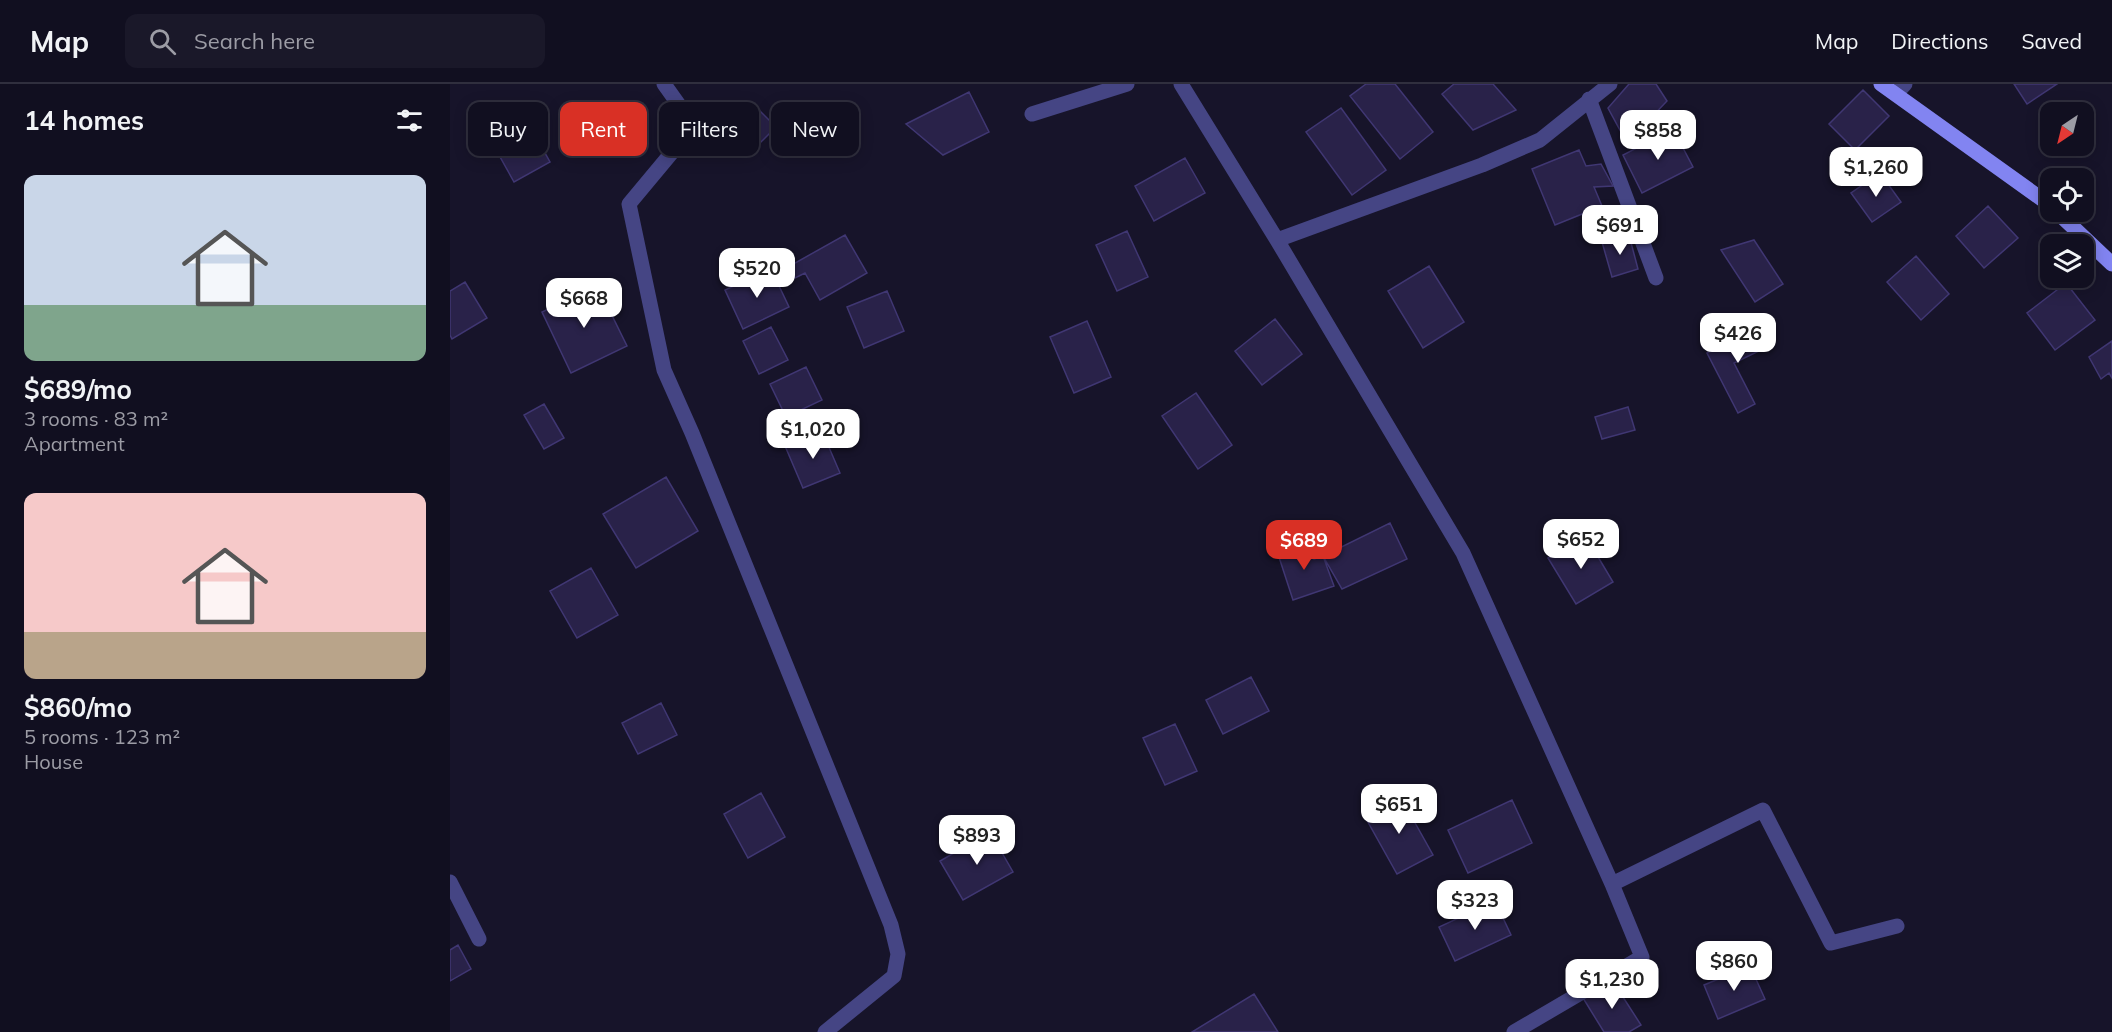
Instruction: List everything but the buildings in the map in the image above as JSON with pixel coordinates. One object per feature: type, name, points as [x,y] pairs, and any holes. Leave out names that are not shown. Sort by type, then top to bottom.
[{"type":"main road","points":[[1881,84],[1900,89],[2040,198]]},
{"type":"main road","points":[[2068,222],[2112,264]]},
{"type":"street","points":[[664,84],[694,126],[629,204],[664,370],[701,455],[887,914],[898,954],[894,976],[825,1032]]},
{"type":"street","points":[[1032,114],[1127,84]]},
{"type":"street","points":[[1181,84],[1278,240],[1462,553],[1612,884],[1642,957],[1514,1032]]},
{"type":"street","points":[[1278,240],[1482,165],[1540,140],[1610,84]]},
{"type":"street","points":[[1589,99],[1656,278]]},
{"type":"street","points":[[1612,884],[1763,810],[1831,943],[1897,926]]},
{"type":"street","points":[[450,882],[479,939]]}]
